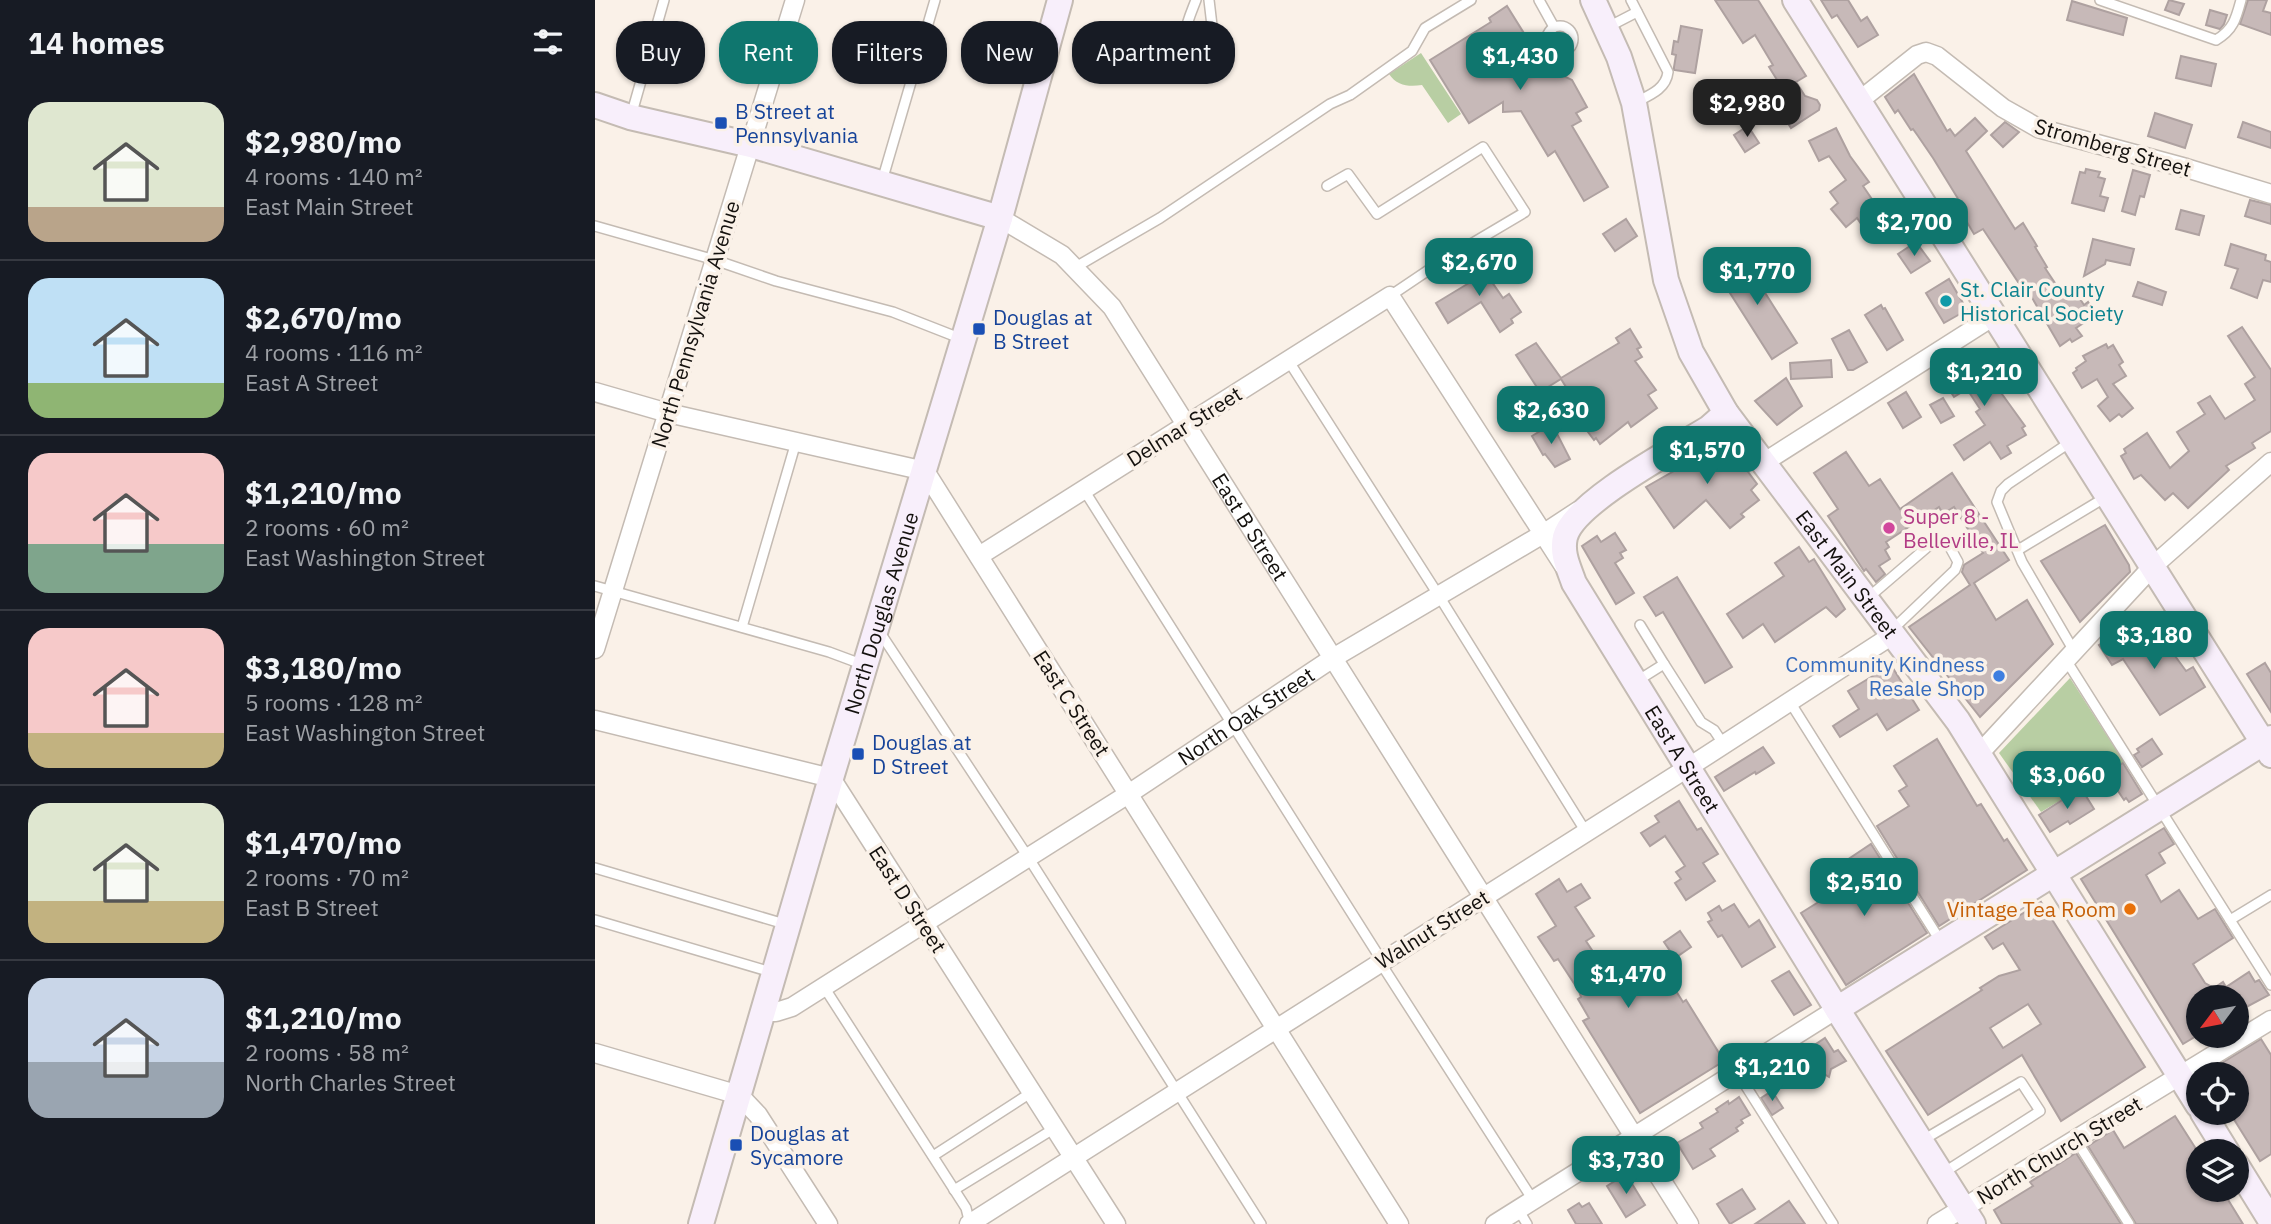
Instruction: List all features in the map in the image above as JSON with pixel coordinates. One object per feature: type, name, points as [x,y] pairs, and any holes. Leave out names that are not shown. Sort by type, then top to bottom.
[{"type":"street","name":"North Pennsylvania Avenue","points":[[595,649],[795,0]]},
{"type":"street","name":"North Douglas Avenue","points":[[701,1224],[831,778],[1000,218],[1060,0]]},
{"type":"street","name":"East Main Street","points":[[1593,0],[1619,57],[1634,103],[1666,280],[1691,352],[1726,413],[1958,721],[2186,1086]]},
{"type":"street","points":[[1495,1224],[1526,1211],[1634,1136],[2160,807],[2268,745],[2152,567],[1795,0]]},
{"type":"street","name":"Stromberg Street","points":[[1859,101],[1917,55],[1926,52],[1937,56],[2003,108],[2038,128],[2271,194]]},
{"type":"street","name":"East B Street","points":[[595,105],[630,117],[751,145],[1000,218],[1062,255],[1075,268],[1112,307],[1689,1224]]},
{"type":"street","name":"Delmar Street","points":[[979,556],[1390,296]]},
{"type":"street","name":"East A Street","points":[[1390,296],[1636,681],[1837,1009],[1968,1216]]},
{"type":"street","points":[[1763,463],[1994,316]]},
{"type":"street","points":[[595,392],[668,413],[925,471]]},
{"type":"street","name":"North Oak Street","points":[[763,1012],[776,1012],[792,1007],[1129,793],[1333,658],[1543,534],[1709,428],[1726,413]]},
{"type":"street","points":[[1978,755],[2152,567],[2271,462]]},
{"type":"street","name":"East C Street","points":[[925,471],[1399,1224]]},
{"type":"street","points":[[1574,583],[1565,557],[1565,538],[1569,527],[1595,500]]},
{"type":"street","name":"Walnut Street","points":[[969,1224],[1724,745],[1893,632]]},
{"type":"street","points":[[595,720],[831,778]]},
{"type":"street","name":"East D Street","points":[[831,778],[1116,1224]]},
{"type":"street","name":"North Church Street","points":[[1937,1224],[1968,1216],[2076,1140],[2271,1020]]},
{"type":"street","points":[[595,1054],[739,1095],[758,1115],[828,1224]]},
{"type":"street","points":[[2249,1185],[2271,1221]]},
{"type":"lane","points":[[630,117],[664,0]]},
{"type":"lane","points":[[882,183],[935,0]]},
{"type":"lane","points":[[1196,0],[1183,43],[1188,53],[1199,59],[1208,58],[1215,51],[1209,0]]},
{"type":"lane","points":[[1075,268],[1160,218],[1330,104],[1350,95],[1412,51],[1425,28],[1471,0]]},
{"type":"lane","points":[[1539,0],[1554,27]]},
{"type":"lane","points":[[1631,0],[1668,72],[1667,79],[1659,90],[1634,103]]},
{"type":"lane","points":[[2100,0],[2216,40],[2229,32],[2236,20],[2241,0]]},
{"type":"lane","points":[[1606,28],[1637,12]]},
{"type":"lane","points":[[1327,187],[1348,174],[1377,214],[1483,147],[1525,212],[1439,263],[1390,296]]},
{"type":"lane","points":[[595,226],[893,313],[964,340]]},
{"type":"lane","points":[[1288,360],[1586,832]]},
{"type":"lane","points":[[2073,441],[2008,484],[2001,491],[1997,502],[2022,562],[2070,656],[2271,985]]},
{"type":"lane","points":[[742,627],[796,442]]},
{"type":"lane","points":[[1084,490],[1381,961],[1526,1211]]},
{"type":"lane","points":[[2018,551],[2108,496]]},
{"type":"lane","points":[[1867,598],[1933,543],[1947,540],[1958,562],[1955,570],[1893,632]]},
{"type":"lane","points":[[595,586],[829,652],[866,666]]},
{"type":"lane","points":[[1640,625],[1701,722],[1714,730],[1724,745]]},
{"type":"lane","points":[[877,628],[1028,858],[1261,1224]]},
{"type":"lane","points":[[1636,681],[1664,664]]},
{"type":"lane","points":[[1790,702],[1942,944]]},
{"type":"lane","points":[[595,868],[789,925]]},
{"type":"lane","points":[[2230,920],[2271,895]]},
{"type":"lane","points":[[595,920],[775,973]]},
{"type":"lane","points":[[824,987],[966,1209],[969,1224]]},
{"type":"lane","points":[[1737,1072],[1833,1224]]},
{"type":"lane","points":[[1921,1141],[2021,1082],[2040,1111],[1942,1174]]},
{"type":"lane","points":[[933,1156],[1032,1092]]},
{"type":"lane","points":[[954,1190],[1055,1128]]},
{"type":"lane","points":[[2076,1140],[2129,1224]]},
{"type":"green space","points":[[1421,53],[1461,114],[1448,123],[1422,85],[1404,85],[1389,74]]},
{"type":"green space","points":[[2070,678],[2124,762],[2041,812],[1999,753]]},
{"type":"building","points":[[1715,0],[1758,0],[1806,76],[1796,82],[1805,96],[1817,100],[1819,110],[1791,128],[1779,109],[1782,107],[1779,101],[1787,96],[1769,67],[1773,65],[1755,35],[1743,43]]},
{"type":"building","points":[[1821,0],[1848,0],[1861,21],[1867,17],[1878,35],[1858,47],[1837,15],[1832,18]]},
{"type":"building","points":[[2169,0],[2184,4],[2179,15],[2165,10]]},
{"type":"building","points":[[2248,0],[2267,0],[2263,11],[2271,13],[2271,35],[2240,24]]},
{"type":"building","points":[[2072,1],[2127,18],[2123,35],[2067,20]]},
{"type":"building","points":[[1507,6],[1545,67],[1572,80],[1587,107],[1576,113],[1581,121],[1572,126],[1608,187],[1584,201],[1555,151],[1548,156],[1521,111],[1503,112],[1503,102],[1469,123],[1430,60],[1491,22],[1489,18]]},
{"type":"building","points":[[2210,10],[2227,15],[2220,29],[2206,25]]},
{"type":"building","points":[[1681,26],[1702,30],[1695,73],[1674,70],[1674,41],[1678,42]]},
{"type":"building","points":[[2181,56],[2216,64],[2211,86],[2176,78]]},
{"type":"building","points":[[1914,74],[1947,131],[1950,129],[1955,136],[1975,118],[1987,131],[1966,151],[2015,229],[2023,223],[2037,246],[2035,247],[2047,267],[2045,268],[2063,295],[2073,288],[2084,305],[2088,302],[2096,315],[2076,328],[2082,336],[2072,342],[2070,339],[2060,346],[2027,289],[2024,291],[1983,229],[1974,234],[1961,212],[1965,210],[1933,158],[1898,110],[1895,113],[1885,97]]},
{"type":"building","points":[[2155,113],[2192,125],[2185,148],[2148,136]]},
{"type":"building","points":[[2005,122],[2019,132],[2003,147],[1991,135]]},
{"type":"building","points":[[2243,122],[2271,132],[2271,148],[2238,137]]},
{"type":"building","points":[[1748,126],[1759,143],[1745,152],[1734,135]]},
{"type":"building","points":[[1836,128],[1850,156],[1869,182],[1863,186],[1878,208],[1886,203],[1893,213],[1885,218],[1887,222],[1868,234],[1857,218],[1846,227],[1831,209],[1838,203],[1830,192],[1846,180],[1829,156],[1819,161],[1809,141]]},
{"type":"building","points":[[2086,169],[2100,172],[2098,177],[2105,179],[2100,196],[2108,198],[2104,211],[2072,203],[2080,172],[2085,173]]},
{"type":"building","points":[[2133,170],[2150,175],[2144,197],[2140,196],[2135,215],[2122,211]]},
{"type":"building","points":[[2250,200],[2271,205],[2271,224],[2245,216]]},
{"type":"building","points":[[2181,210],[2204,216],[2199,235],[2176,229]]},
{"type":"building","points":[[1626,219],[1637,236],[1615,251],[1603,234]]},
{"type":"building","points":[[2093,239],[2134,249],[2130,265],[2106,260],[2105,264],[2084,276]]},
{"type":"building","points":[[1916,242],[1930,261],[1911,273],[1898,254]]},
{"type":"building","points":[[2231,244],[2266,255],[2265,260],[2271,262],[2271,282],[2263,280],[2257,298],[2231,288],[2238,269],[2225,265]]},
{"type":"building","points":[[1741,255],[1797,343],[1772,359],[1716,271]]},
{"type":"building","points":[[1476,259],[1503,298],[1509,294],[1521,312],[1511,319],[1513,323],[1500,332],[1481,302],[1448,323],[1436,303],[1469,283],[1460,268]]},
{"type":"building","name":"St. Clair County Historical Society","points":[[1949,279],[1967,310],[1944,323],[1926,293]]},
{"type":"building","points":[[2138,282],[2166,292],[2162,305],[2133,296]]},
{"type":"building","points":[[1881,305],[1903,340],[1887,350],[1865,315]]},
{"type":"building","points":[[2242,327],[2271,370],[2271,431],[2252,443],[2255,448],[2226,466],[2229,470],[2188,508],[2173,493],[2165,500],[2141,475],[2134,479],[2121,456],[2126,453],[2124,449],[2147,433],[2170,468],[2189,451],[2177,432],[2205,414],[2198,403],[2210,396],[2225,419],[2255,400],[2245,384],[2255,377],[2228,336]]},
{"type":"building","points":[[1630,329],[1641,347],[1637,349],[1642,357],[1635,361],[1656,390],[1648,395],[1657,408],[1631,427],[1628,422],[1600,444],[1579,420],[1584,416],[1561,379],[1540,392],[1516,355],[1536,343],[1561,378],[1619,343],[1616,338]]},
{"type":"building","points":[[1849,330],[1867,362],[1853,370],[1848,370],[1832,339]]},
{"type":"building","points":[[2106,344],[2108,348],[2113,345],[2123,362],[2119,365],[2126,376],[2113,384],[2133,408],[2122,417],[2119,414],[2110,421],[2098,406],[2108,397],[2097,379],[2082,388],[2073,373],[2086,361],[2083,356]]},
{"type":"building","points":[[1972,352],[1978,352],[1985,364],[1981,366],[2025,426],[2022,428],[2026,435],[2007,446],[2011,453],[2001,459],[1990,442],[1964,460],[1954,445],[1985,425],[1976,412],[1980,409],[1967,389],[1954,397],[1942,378],[1947,375],[1944,370]]},
{"type":"building","points":[[1831,360],[1832,377],[1791,379],[1790,363]]},
{"type":"building","points":[[1786,378],[1802,406],[1777,425],[1755,401]]},
{"type":"building","points":[[1906,392],[1921,417],[1903,428],[1888,403]]},
{"type":"building","points":[[1943,398],[1954,416],[1941,423],[1930,405]]},
{"type":"building","points":[[1552,424],[1570,459],[1555,467],[1545,454],[1543,455],[1532,436]]},
{"type":"building","points":[[1722,437],[1757,484],[1751,490],[1759,500],[1741,514],[1744,517],[1730,528],[1706,500],[1674,528],[1646,487],[1693,460]]},
{"type":"building","points":[[1846,452],[1869,486],[1880,479],[1900,509],[1952,473],[2009,560],[1974,583],[1996,620],[2027,600],[2053,644],[1980,717],[1909,627],[1970,585],[1962,572],[1964,565],[1983,553],[1954,507],[1943,514],[1939,507],[1886,542],[1889,547],[1885,550],[1890,559],[1879,566],[1885,574],[1876,582],[1866,569],[1864,571],[1828,516],[1838,509],[1814,473]]},
{"type":"building","points":[[2105,525],[2129,565],[2130,572],[2080,622],[2041,561]]},
{"type":"building","points":[[1615,533],[1626,550],[1620,553],[1623,558],[1615,563],[1634,593],[1616,604],[1582,546],[1597,536],[1601,542]]},
{"type":"building","points":[[1799,547],[1809,562],[1814,559],[1845,609],[1836,617],[1826,607],[1775,642],[1763,624],[1743,638],[1727,614],[1784,576],[1775,563]]},
{"type":"building","points":[[1677,577],[1732,667],[1705,683],[1663,612],[1656,616],[1644,597]]},
{"type":"building","points":[[2126,628],[2143,655],[2153,648],[2155,652],[2167,645],[2186,671],[2193,667],[2205,687],[2160,715],[2123,659],[2112,665],[2099,645]]},
{"type":"building","points":[[2265,663],[2271,673],[2271,712],[2247,674]]},
{"type":"building","points":[[1891,665],[1919,710],[1887,730],[1877,714],[1840,737],[1833,726],[1859,709],[1848,691]]},
{"type":"building","points":[[1937,739],[1977,806],[1981,804],[2004,841],[2007,839],[2027,870],[1939,926],[1877,826],[1909,806],[1899,791],[1907,786],[1894,766]]},
{"type":"building","points":[[2152,739],[2162,754],[2142,767],[2134,755],[2139,752],[2137,749]]},
{"type":"building","points":[[1763,747],[1774,763],[1724,791],[1715,777]]},
{"type":"building","points":[[2123,763],[2142,794],[2129,802],[2126,798],[2124,800],[2106,773]]},
{"type":"building","points":[[2081,788],[2094,809],[2070,824],[2068,821],[2050,832],[2039,815]]},
{"type":"building","points":[[1679,801],[1697,830],[1701,828],[1718,854],[1703,863],[1715,881],[1686,900],[1675,883],[1681,879],[1676,872],[1685,866],[1665,836],[1650,846],[1641,833],[1659,822],[1655,816]]},
{"type":"building","points":[[2164,828],[2174,844],[2159,853],[2165,863],[2146,875],[2161,902],[2179,890],[2198,919],[2215,909],[2233,938],[2193,964],[2209,985],[2186,985],[2186,1042],[2183,1044],[2081,879]]},
{"type":"building","points":[[1871,844],[1927,933],[1846,985],[1801,913],[1852,881],[1841,864]]},
{"type":"building","points":[[1559,879],[1567,892],[1581,884],[1590,898],[1575,907],[1594,936],[1586,941],[1607,973],[1626,962],[1641,986],[1664,972],[1683,1002],[1686,1000],[1724,1061],[1640,1113],[1583,1021],[1589,1018],[1578,999],[1581,997],[1579,991],[1558,959],[1554,961],[1538,937],[1556,926],[1536,894]]},
{"type":"building","points":[[2041,902],[2145,1067],[2061,1121],[2022,1055],[1928,1115],[1886,1051],[1982,990],[1980,988],[1999,976],[2020,970],[2003,943],[1993,949],[1985,937]],"holes":[[[2028,1004],[2041,1024],[2003,1048],[1990,1028]]]},
{"type":"building","points":[[1734,904],[1749,927],[1759,920],[1775,947],[1742,967],[1722,935],[1718,937],[1708,922],[1712,920],[1708,913],[1719,906],[1722,911]]},
{"type":"building","points":[[1680,931],[1691,947],[1675,958],[1664,942]]},
{"type":"building","points":[[1789,971],[1811,1005],[1794,1015],[1772,981]]},
{"type":"building","points":[[2249,972],[2255,982],[2259,980],[2269,995],[2249,1006],[2249,985],[2229,985]]},
{"type":"building","points":[[1825,1038],[1834,1052],[1838,1050],[1846,1061],[1831,1069],[1829,1077],[1824,1074],[1817,1079],[1801,1054]]},
{"type":"building","points":[[2261,1039],[2271,1055],[2271,1154],[2260,1161],[2249,1139],[2246,1139],[2238,1125],[2249,1125],[2249,1062],[2224,1062]]},
{"type":"building","points":[[1772,1091],[1783,1108],[1772,1115],[1761,1098]]},
{"type":"building","points":[[1739,1097],[1750,1115],[1741,1120],[1743,1123],[1736,1128],[1738,1131],[1710,1149],[1715,1156],[1693,1169],[1677,1143],[1703,1128],[1700,1123],[1718,1112],[1716,1109]]},
{"type":"building","points":[[2175,1116],[2190,1139],[2186,1139],[2186,1202],[2229,1202],[2243,1224],[2136,1224],[2088,1146],[2113,1130],[2124,1148]]},
{"type":"building","points":[[2076,1153],[2121,1224],[2002,1224],[1994,1210],[2033,1186],[2030,1182]]},
{"type":"building","points":[[1626,1174],[1645,1205],[1626,1217],[1607,1186]]},
{"type":"building","points":[[1742,1189],[1755,1209],[1730,1224],[1717,1204]]},
{"type":"building","points":[[1789,1201],[1805,1224],[1755,1224]]},
{"type":"building","points":[[1579,1203],[1582,1207],[1589,1203],[1602,1224],[1576,1224],[1568,1210]]},
{"type":"place","name":"B Street at Pennsylvania","points":[[721,123]]},
{"type":"place","name":"St. Clair County Historical Society","points":[[1946,301]]},
{"type":"place","name":"Douglas at B Street","points":[[979,329]]},
{"type":"place","name":"Super 8 - Belleville, IL","points":[[1889,528]]},
{"type":"place","name":"Community Kindness Resale Shop","points":[[1999,676]]},
{"type":"place","name":"Douglas at D Street","points":[[858,754]]},
{"type":"place","name":"Vintage Tea Room","points":[[2130,909]]},
{"type":"place","name":"Douglas at Sycamore","points":[[736,1145]]}]
